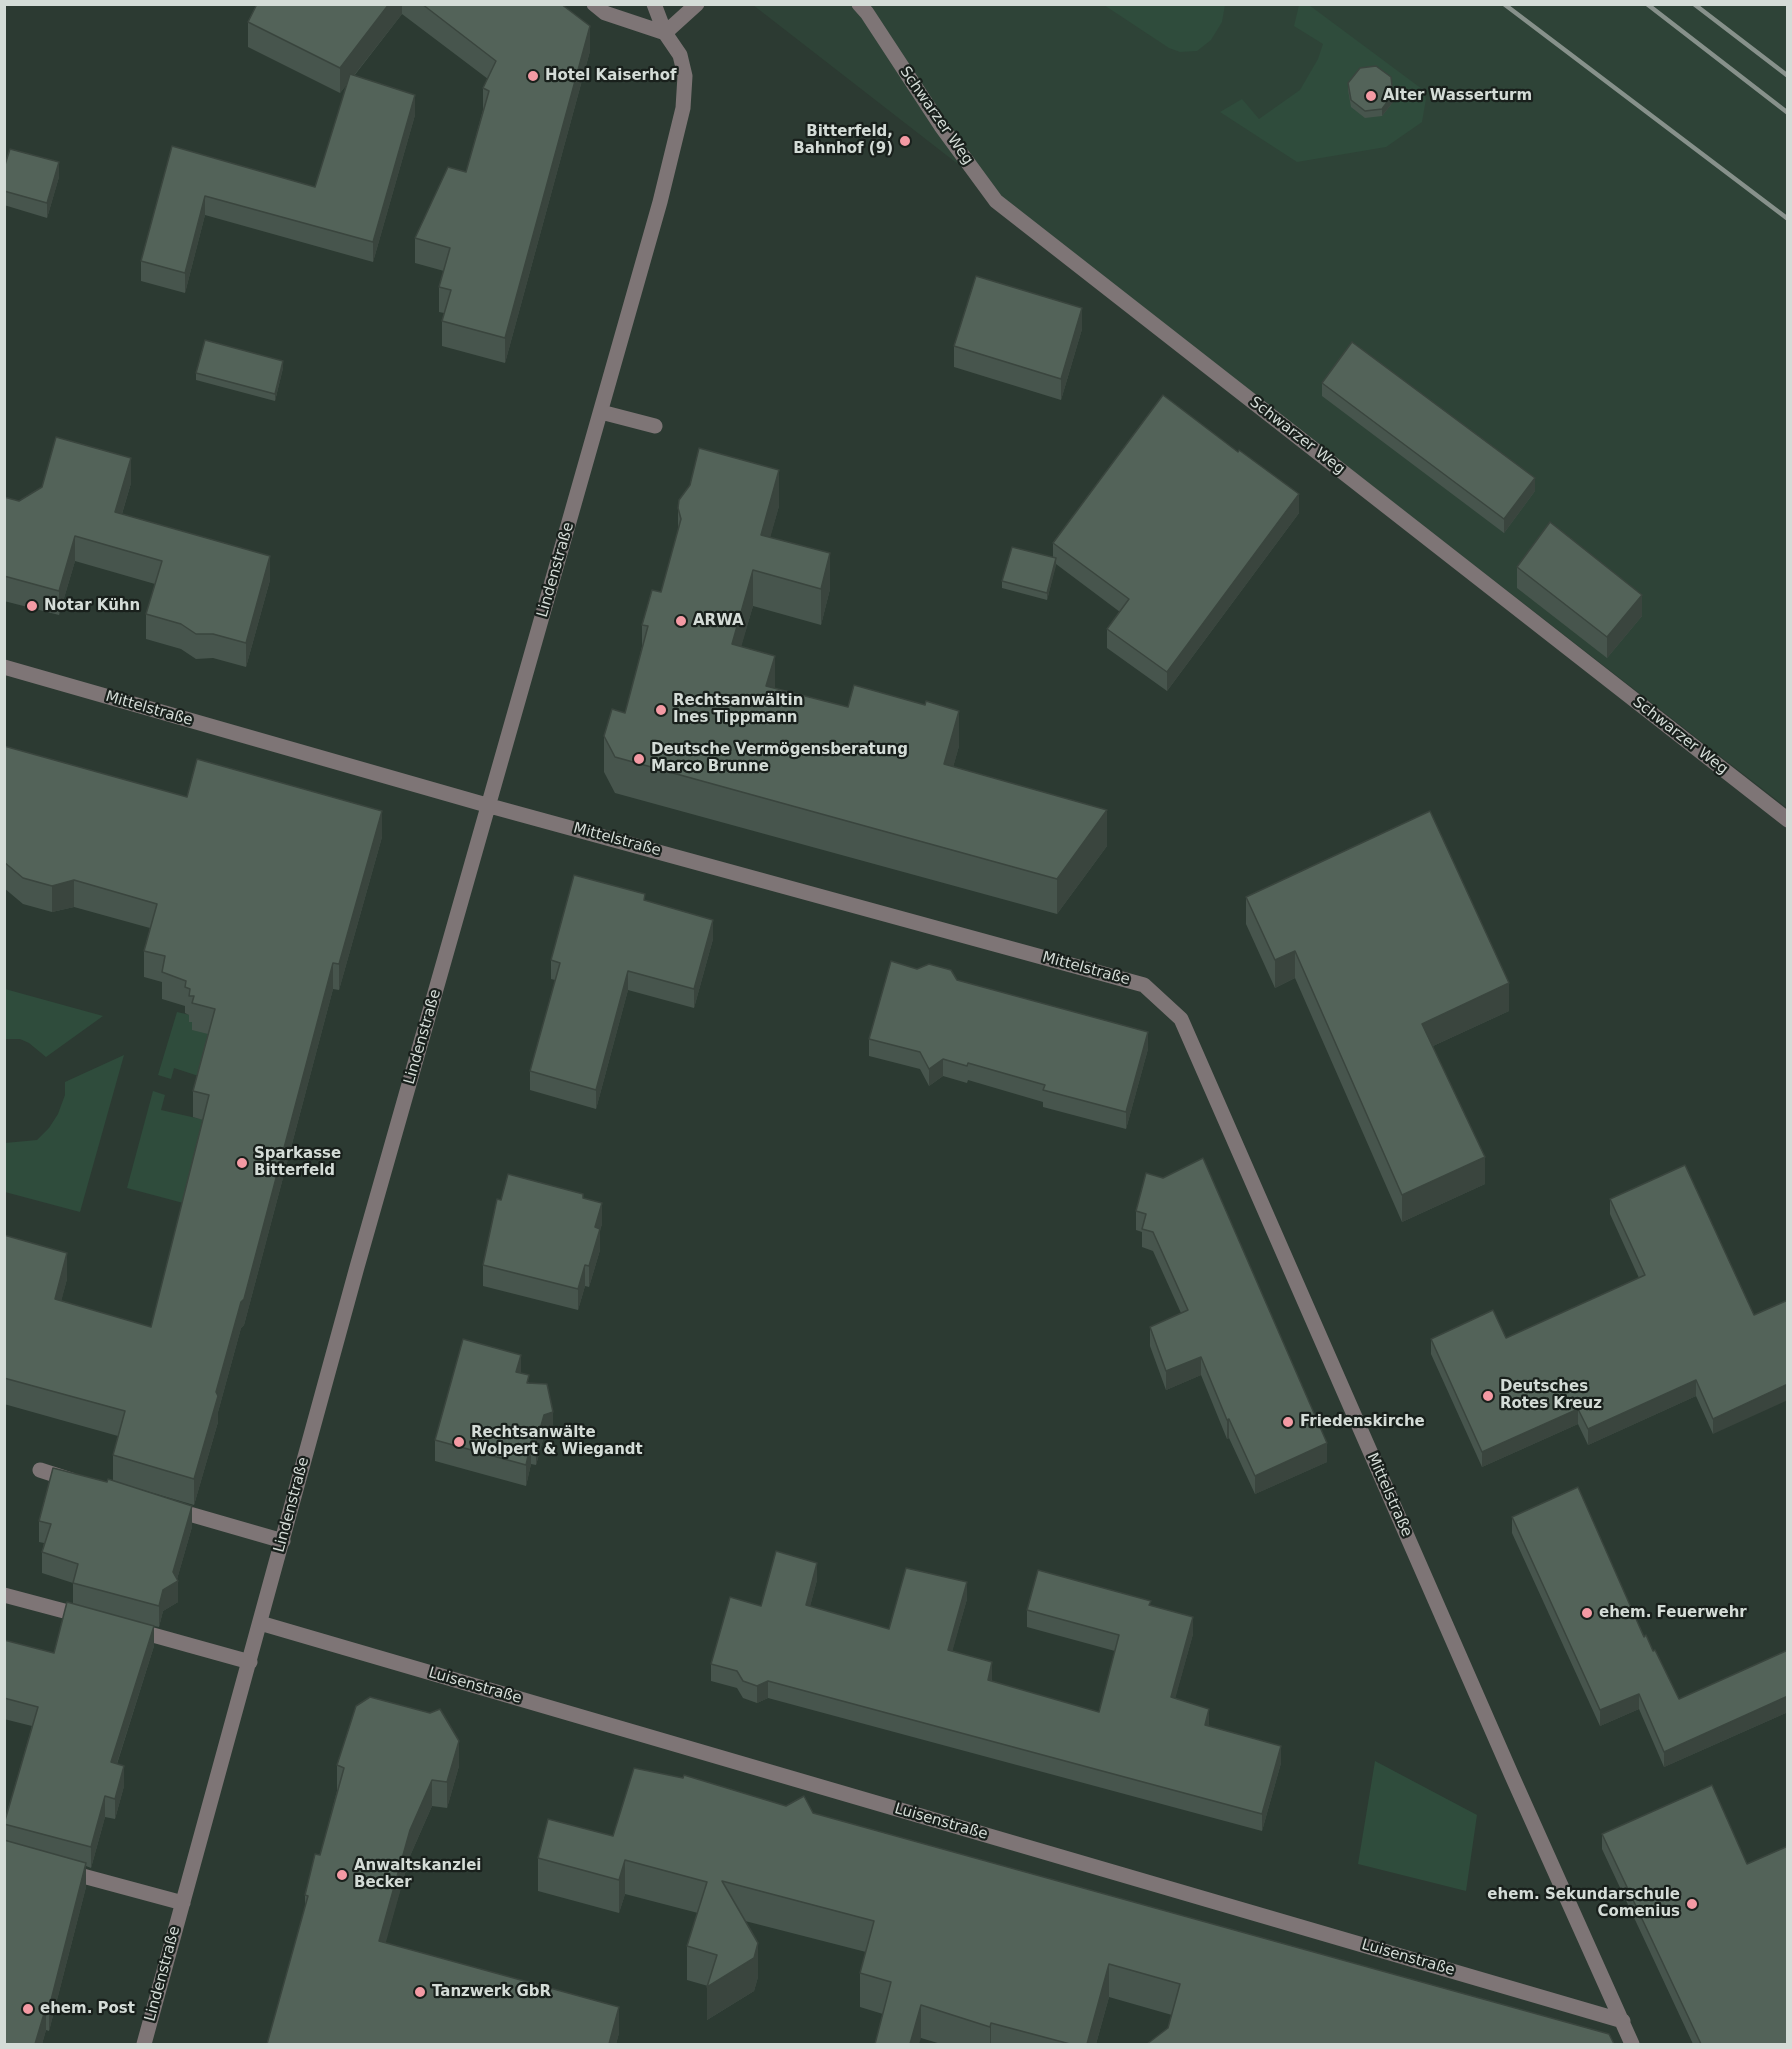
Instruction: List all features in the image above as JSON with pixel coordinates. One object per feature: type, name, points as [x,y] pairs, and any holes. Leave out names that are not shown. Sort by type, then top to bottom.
[{"type":"street","points":[[594,4],[605,13],[665,33],[697,4]]},
{"type":"street","name":"Lindenstraße","points":[[144,2044],[357,1267],[660,202],[683,108],[685,76],[680,55],[665,33],[654,4]]},
{"type":"street","name":"Schwarzer Weg","points":[[859,4],[947,135],[996,201],[1788,820]]},
{"type":"street","points":[[601,412],[655,426]]},
{"type":"street","name":"Mittelstraße","points":[[4,668],[490,806],[1144,985],[1181,1019],[1512,1776],[1632,2044]]},
{"type":"street","points":[[40,1470],[84,1483]]},
{"type":"street","points":[[161,1506],[283,1541]]},
{"type":"street","points":[[4,1595],[94,1619]]},
{"type":"street","name":"Luisenstraße","points":[[260,1623],[1623,2021]]},
{"type":"street","points":[[116,1625],[250,1662]]},
{"type":"street","points":[[49,1866],[183,1903]]},
{"type":"shaded area","points":[[753,5],[1787,5],[1787,808]]},
{"type":"shaded area","points":[[1104,5],[1225,5],[1222,22],[1211,40],[1197,51],[1180,52],[1169,48]]},
{"type":"shaded area","points":[[1299,5],[1309,5],[1422,89],[1426,99],[1422,122],[1386,147],[1297,162],[1220,112],[1242,99],[1259,119],[1300,90],[1318,59],[1323,44],[1294,26]]},
{"type":"shaded area","points":[[5,989],[103,1016],[46,1057],[29,1043],[20,1039],[5,1039]]},
{"type":"shaded area","points":[[177,1012],[190,1015],[194,1023],[228,1038],[217,1082],[174,1068],[171,1079],[158,1075]]},
{"type":"shaded area","points":[[124,1055],[80,1212],[5,1192],[5,1143],[37,1140],[58,1114],[65,1095],[65,1082]]},
{"type":"shaded area","points":[[153,1091],[165,1095],[161,1110],[209,1121],[187,1204],[127,1188]]},
{"type":"shaded area","points":[[1375,1761],[1477,1815],[1466,1891],[1358,1864]]},
{"type":"building","points":[[257,4],[389,4],[340,68],[248,22]]},
{"type":"building","points":[[422,4],[561,4],[590,26],[505,338],[442,321],[451,290],[439,287],[450,248],[415,238],[448,167],[466,172],[489,91],[483,88],[496,61]]},
{"type":"building","name":"Alter Wasserturm","points":[[1376,66],[1391,77],[1393,94],[1382,109],[1365,111],[1351,100],[1348,83],[1360,68]]},
{"type":"building","points":[[350,74],[415,95],[373,242],[205,196],[185,273],[141,261],[172,146],[315,187]]},
{"type":"building","points":[[10,149],[59,162],[47,203],[4,191],[4,168]]},
{"type":"building","points":[[976,276],[1082,308],[1061,379],[954,346]]},
{"type":"building","points":[[205,340],[283,361],[275,394],[196,373]]},
{"type":"building","points":[[1352,342],[1535,478],[1504,519],[1322,383]]},
{"type":"building","points":[[1163,395],[1238,452],[1239,450],[1299,494],[1167,672],[1107,629],[1129,599],[1053,543]]},
{"type":"building","points":[[56,437],[131,458],[115,512],[270,556],[246,643],[213,634],[196,634],[181,624],[146,614],[162,561],[75,536],[59,591],[4,576],[4,497],[19,501],[42,487]]},
{"type":"building","points":[[699,448],[779,470],[761,535],[830,553],[821,589],[753,570],[732,644],[775,656],[766,686],[848,707],[854,685],[925,705],[926,701],[959,711],[944,764],[1107,810],[1057,879],[615,757],[604,736],[612,709],[625,713],[648,626],[642,625],[652,590],[661,592],[681,519],[678,508],[679,500],[690,485]]},
{"type":"building","points":[[1550,522],[1642,595],[1607,637],[1517,567]]},
{"type":"building","points":[[1012,547],[1056,558],[1047,593],[1002,581]]},
{"type":"building","name":"Sparkasse Bitterfeld","points":[[4,746],[187,797],[197,759],[382,811],[339,964],[333,963],[194,1479],[113,1455],[125,1411],[4,1378],[4,1235],[67,1253],[55,1299],[151,1327],[209,1095],[193,1091],[215,1009],[192,1003],[194,996],[189,996],[190,989],[185,987],[186,981],[162,972],[165,956],[144,951],[157,904],[74,880],[52,886],[23,878],[4,862]]},
{"type":"building","points":[[1430,811],[1509,983],[1422,1024],[1485,1157],[1402,1195],[1295,951],[1275,960],[1246,897]]},
{"type":"building","points":[[574,875],[645,894],[644,900],[713,920],[694,989],[628,971],[596,1090],[530,1071],[560,963],[551,960]]},
{"type":"building","points":[[891,961],[917,969],[929,964],[951,970],[957,980],[1148,1032],[1126,1112],[1043,1090],[1045,1085],[968,1063],[967,1066],[943,1059],[929,1069],[920,1052],[869,1039]]},
{"type":"building","points":[[1203,1158],[1327,1443],[1255,1476],[1229,1419],[1227,1420],[1201,1357],[1166,1371],[1150,1327],[1188,1310],[1153,1232],[1142,1229],[1146,1214],[1136,1211],[1146,1173],[1163,1178]]},
{"type":"building","points":[[1685,1165],[1754,1315],[1788,1300],[1788,1384],[1713,1419],[1696,1380],[1588,1429],[1578,1409],[1482,1452],[1431,1339],[1493,1310],[1506,1338],[1645,1275],[1610,1199]]},
{"type":"building","points":[[508,1174],[583,1194],[583,1198],[602,1203],[595,1227],[600,1229],[589,1266],[585,1265],[578,1289],[483,1265],[497,1199],[501,1200]]},
{"type":"building","points":[[463,1339],[521,1355],[516,1372],[529,1375],[527,1383],[547,1384],[553,1412],[544,1415],[536,1444],[531,1443],[526,1465],[435,1440]]},
{"type":"building","points":[[53,1468],[107,1482],[108,1479],[192,1506],[173,1572],[178,1581],[163,1590],[159,1606],[73,1583],[78,1564],[42,1552],[51,1524],[39,1521]]},
{"type":"building","name":"ehem. Feuerwehr","points":[[1578,1487],[1644,1637],[1646,1635],[1653,1651],[1655,1650],[1679,1699],[1788,1650],[1788,1696],[1664,1752],[1639,1694],[1600,1710],[1512,1517]]},
{"type":"building","points":[[776,1551],[817,1563],[806,1605],[889,1629],[906,1568],[967,1582],[948,1650],[992,1662],[988,1680],[1099,1712],[1119,1635],[1027,1610],[1038,1570],[1151,1601],[1149,1605],[1193,1617],[1171,1697],[1209,1709],[1205,1725],[1281,1746],[1262,1814],[768,1681],[757,1686],[743,1681],[737,1671],[711,1664],[730,1597],[761,1606]]},
{"type":"building","points":[[67,1602],[154,1626],[111,1762],[124,1766],[115,1799],[105,1796],[91,1847],[4,1824],[38,1707],[4,1698],[4,1640],[54,1653]]},
{"type":"building","points":[[370,1697],[430,1713],[440,1709],[459,1741],[447,1782],[432,1780],[410,1830],[379,1941],[619,2007],[609,2044],[267,2044],[308,1896],[305,1895],[315,1854],[320,1855],[344,1768],[337,1765],[356,1706]]},
{"type":"building","points":[[634,1768],[683,1778],[684,1775],[786,1806],[804,1796],[813,1813],[1609,2034],[1614,2044],[1147,2044],[1168,2028],[1180,1984],[1109,1964],[1087,2044],[1070,2044],[991,2023],[990,2027],[921,2005],[910,2044],[875,2044],[891,1982],[860,1973],[874,1921],[722,1881],[758,1943],[754,1958],[707,1987],[717,1955],[687,1946],[707,1882],[625,1860],[619,1880],[538,1858],[548,1819],[613,1836]]},
{"type":"building","name":"ehem. Sekundarschule Comenius","points":[[1712,1785],[1747,1864],[1788,1846],[1788,2044],[1701,2044],[1602,1834]]},
{"type":"building","points":[[4,1840],[86,1863],[49,2008],[46,2007],[35,2044],[4,2044]]},
{"type":"railway","points":[[1504,4],[1788,219]]},
{"type":"railway","points":[[1647,4],[1788,113]]},
{"type":"railway","points":[[1694,4],[1788,76]]},
{"type":"place","name":"Hotel Kaiserhof","points":[[533,76]]},
{"type":"place","name":"Alter Wasserturm","points":[[1371,96]]},
{"type":"place","name":"Bitterfeld, Bahnhof (9)","points":[[905,141]]},
{"type":"place","name":"Notar Kühn","points":[[32,606]]},
{"type":"place","name":"ARWA","points":[[681,621]]},
{"type":"place","name":"Rechtsanwältin Ines Tippmann","points":[[661,710]]},
{"type":"place","name":"Deutsche Vermögensberatung Marco Brunne","points":[[639,759]]},
{"type":"place","name":"Sparkasse Bitterfeld","points":[[242,1163]]},
{"type":"place","name":"Deutsches Rotes Kreuz","points":[[1488,1396]]},
{"type":"place","name":"Friedenskirche","points":[[1288,1422]]},
{"type":"place","name":"Rechtsanwälte Wolpert & Wiegandt","points":[[459,1442]]},
{"type":"place","name":"ehem. Feuerwehr","points":[[1587,1613]]},
{"type":"place","name":"Anwaltskanzlei Becker","points":[[342,1875]]},
{"type":"place","name":"ehem. Sekundarschule Comenius","points":[[1692,1904]]},
{"type":"place","name":"Tanzwerk GbR","points":[[420,1992]]},
{"type":"place","name":"ehem. Post","points":[[28,2009]]}]
